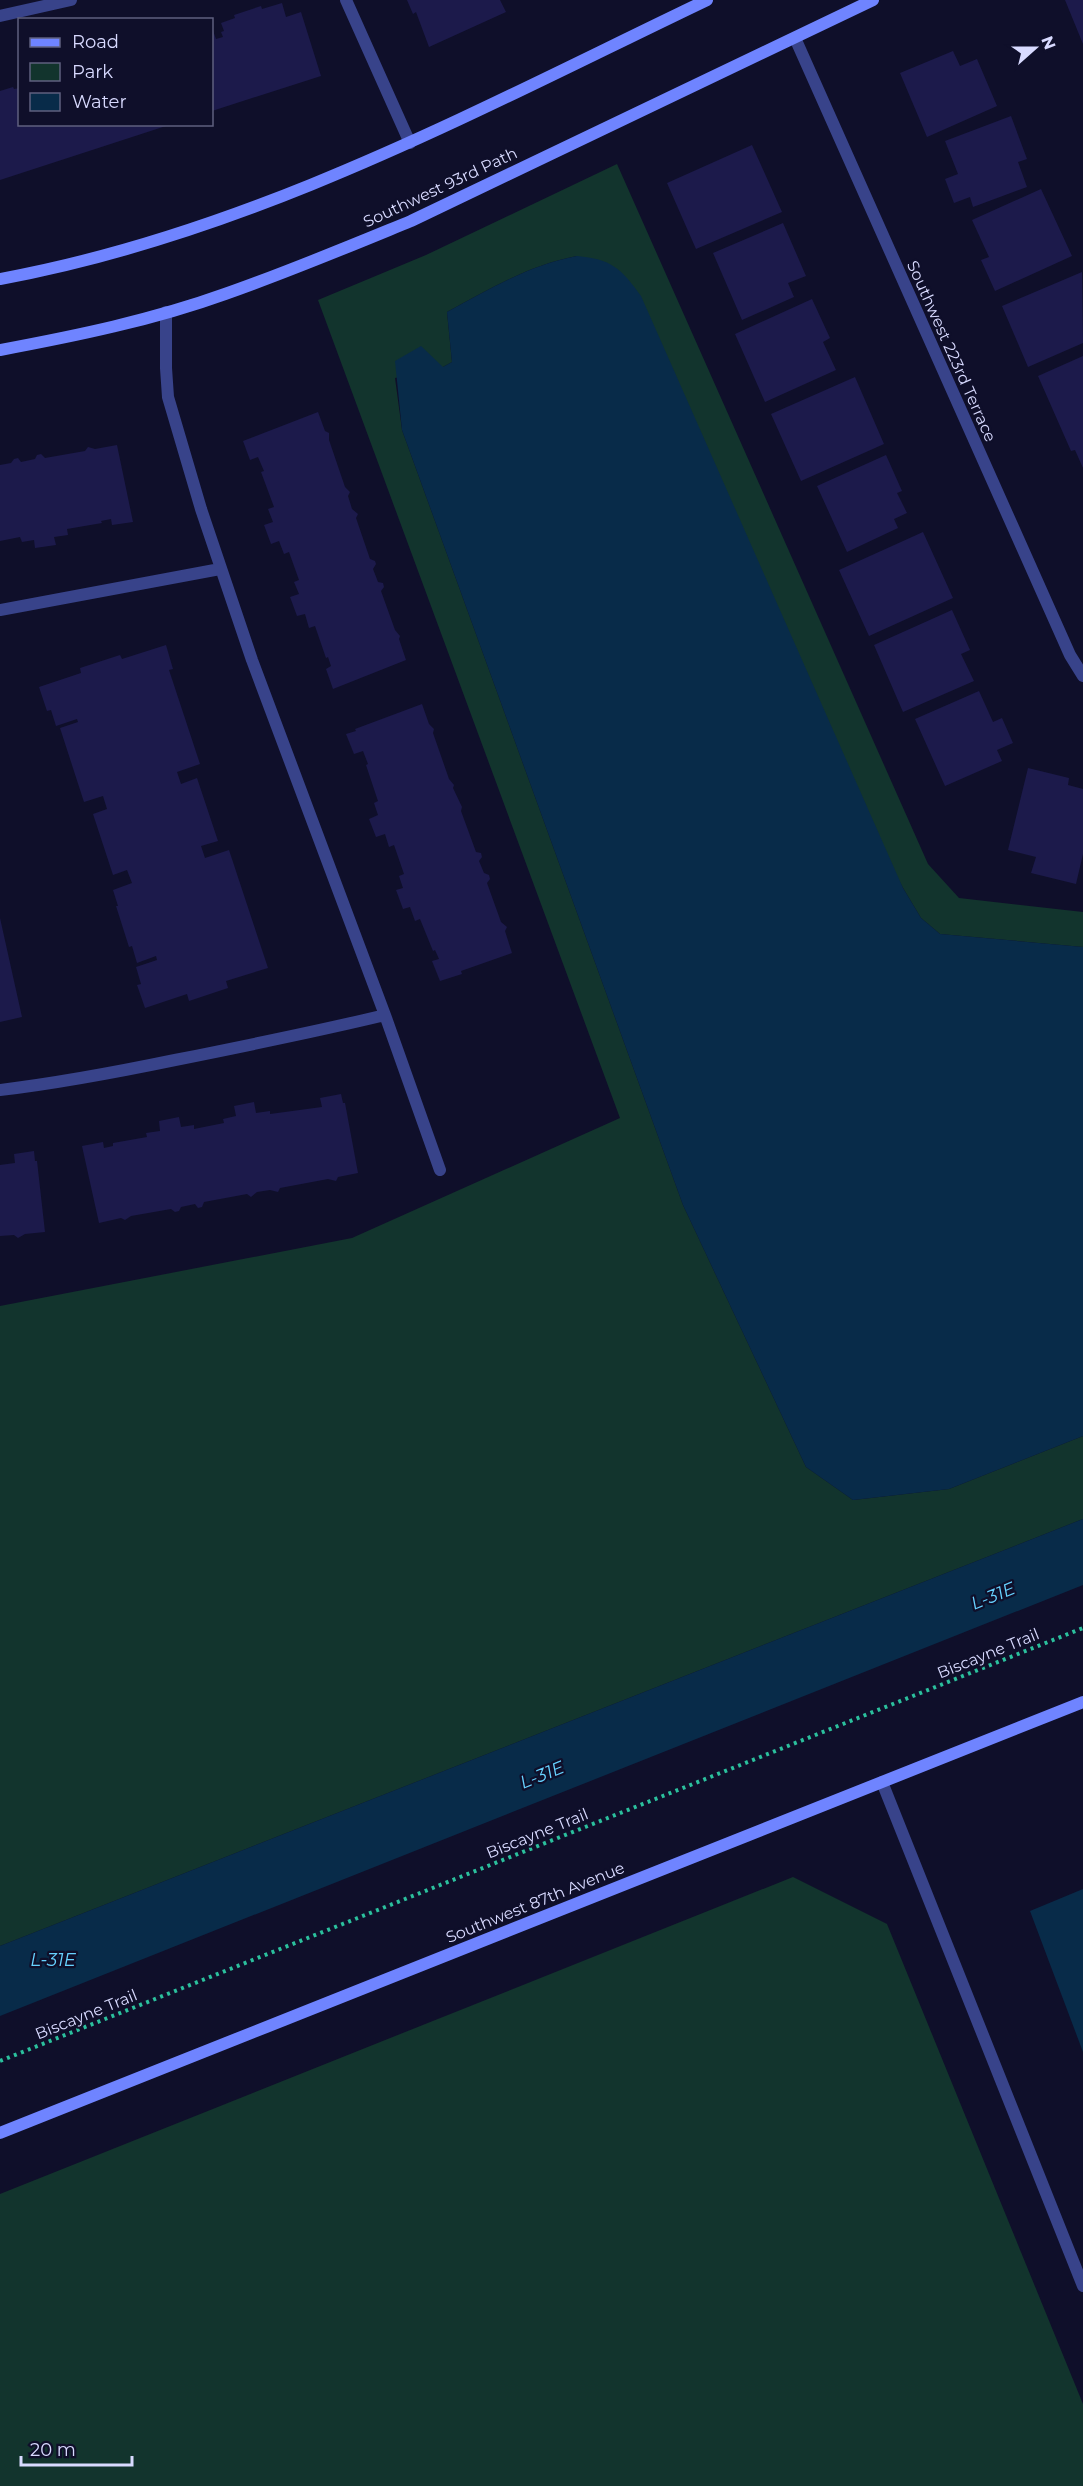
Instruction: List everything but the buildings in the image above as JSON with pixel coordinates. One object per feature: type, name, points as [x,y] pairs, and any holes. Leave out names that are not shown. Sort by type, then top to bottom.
[{"type":"street","points":[[0,16],[70,0]]},
{"type":"street","points":[[346,0],[410,142]]},
{"type":"street","points":[[0,279],[140,246],[205,225],[332,177],[707,0]]},
{"type":"street","name":"Southwest 93rd Path","points":[[0,350],[93,331],[224,295],[411,220],[873,0]]},
{"type":"street","name":"Southwest 223rd Terrace","points":[[795,38],[1070,655],[1083,676]]},
{"type":"street","points":[[166,312],[168,397],[220,569],[440,1170]]},
{"type":"street","points":[[0,610],[220,569]]},
{"type":"street","points":[[0,1090],[56,1084],[124,1071],[385,1015]]},
{"type":"street","name":"Southwest 87th Avenue","points":[[0,2133],[1083,1701]]},
{"type":"street","points":[[882,1782],[1083,2286]]},
{"type":"path","name":"Biscayne Trail","points":[[0,2061],[1083,1628]]},
{"type":"green space","points":[[617,164],[928,864],[959,898],[1083,912],[1083,947],[940,934],[921,918],[903,888],[577,256],[542,265],[447,312],[452,362],[443,367],[395,378],[402,430],[683,1205],[806,1467],[853,1500],[949,1489],[1083,1436],[1083,1519],[0,1946],[0,1306],[352,1238],[620,1118],[318,300],[426,255]]},
{"type":"green space","points":[[793,1877],[887,1924],[1083,2404],[1083,2486],[0,2486],[0,2194]]},
{"type":"water","points":[[577,256],[589,257],[614,267],[627,278],[641,296],[903,888],[921,918],[940,934],[1083,947],[1083,1436],[949,1489],[853,1500],[806,1467],[683,1205],[402,430],[395,361],[421,346],[443,367],[452,362],[447,312],[542,265]]},
{"type":"water","name":"L-31E","points":[[1083,1519],[1083,1585],[0,2016],[0,1946]]},
{"type":"water","points":[[1083,1889],[1083,2052],[1030,1911]]}]
